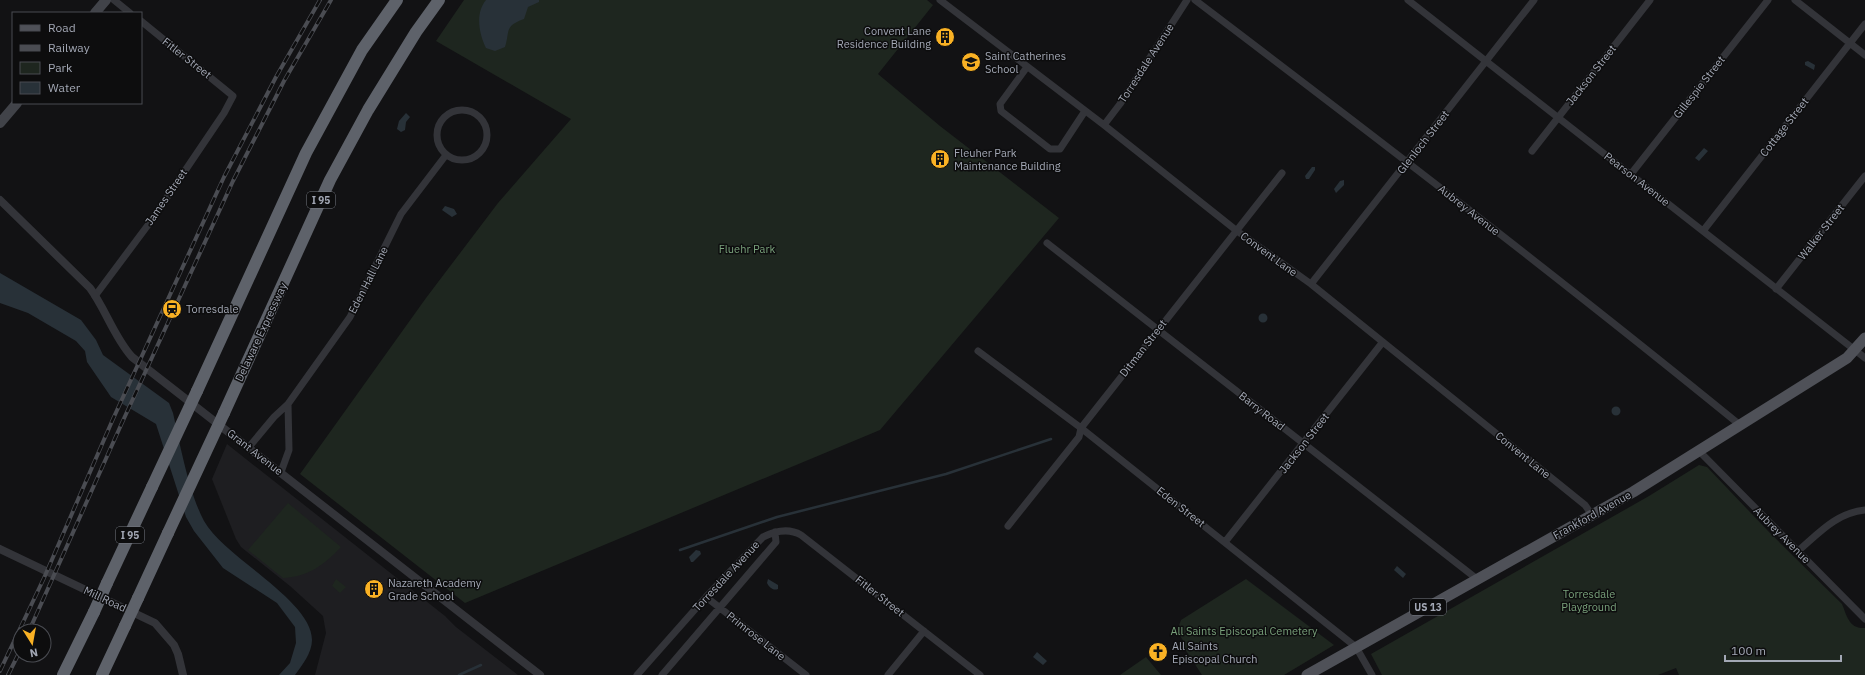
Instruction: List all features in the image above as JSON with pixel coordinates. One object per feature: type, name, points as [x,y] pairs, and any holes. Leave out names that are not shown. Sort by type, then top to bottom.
[{"type":"highway","name":"I 95","points":[[63,675],[197,391],[306,153],[362,50],[397,0]]},
{"type":"highway","name":"Delaware Expressway","points":[[102,675],[330,180],[372,104],[416,32],[439,0]]},
{"type":"main road","points":[[96,12],[106,0]]},
{"type":"main road","points":[[0,123],[16,104]]},
{"type":"main road","name":"Frankford Avenue","points":[[1307,675],[1592,515],[1847,358],[1856,351],[1865,338]]},
{"type":"street","points":[[114,0],[129,12]]},
{"type":"street","name":"Convent Lane","points":[[940,0],[1086,111],[1237,231],[1311,284],[1382,343],[1585,505],[1592,515]]},
{"type":"street","name":"Torresdale Avenue","points":[[1104,125],[1120,104],[1188,0]]},
{"type":"street","name":"Aubrey Avenue","points":[[1195,0],[1612,321],[1740,425]]},
{"type":"street","name":"Glenloch Street","points":[[1311,284],[1534,0]]},
{"type":"street","name":"Jackson Street","points":[[1532,151],[1650,0]]},
{"type":"street","name":"Gillespie Street","points":[[1631,174],[1768,0]]},
{"type":"street","points":[[1795,0],[1865,55]]},
{"type":"street","name":"Pearson Avenue","points":[[1413,1],[1486,61],[1865,358]]},
{"type":"street","name":"Fitler Street","points":[[142,22],[233,96]]},
{"type":"street","name":"Cottage Street","points":[[1703,231],[1865,24]]},
{"type":"street","points":[[1027,67],[1000,104],[999,108],[1050,149],[1060,149],[1086,111]]},
{"type":"street","name":"James Street","points":[[95,296],[151,221],[224,113],[233,96]]},
{"type":"street","points":[[458,110],[468,110],[478,115],[485,123],[488,133],[486,144],[480,153],[472,159],[461,160],[446,155],[440,147],[436,137],[438,126],[444,117],[458,110]]},
{"type":"street","name":"Eden Hall Lane","points":[[249,446],[274,417],[288,404],[350,317],[401,214],[446,155]]},
{"type":"street","name":"Ditman Street","points":[[1008,526],[1079,437],[1081,428],[1282,173]]},
{"type":"street","name":"Walker Street","points":[[1776,289],[1865,176]]},
{"type":"street","name":"Grant Avenue","points":[[0,200],[82,280],[95,296],[123,345],[132,357],[249,446],[540,675]]},
{"type":"street","name":"Barry Road","points":[[1047,243],[1477,579]]},
{"type":"street","name":"Jackson Street","points":[[1225,542],[1304,444],[1382,343]]},
{"type":"street","name":"Eden Street","points":[[978,350],[1081,428],[1356,647],[1372,675]]},
{"type":"street","points":[[281,472],[289,450],[288,404]]},
{"type":"street","name":"Aubrey Avenue","points":[[1699,450],[1865,619]]},
{"type":"street","points":[[1798,552],[1830,523],[1855,511],[1865,510]]},
{"type":"street","name":"Fitler Street","points":[[775,532],[794,531],[801,535],[980,675]]},
{"type":"street","name":"Torresdale Avenue","points":[[637,675],[706,597],[763,537],[775,532],[776,542],[719,606],[662,675]]},
{"type":"street","name":"Mill Road","points":[[0,549],[155,623],[174,645],[178,654],[183,675]]},
{"type":"street","name":"Primrose Lane","points":[[706,597],[806,675]]},
{"type":"street","points":[[888,675],[924,631]]},
{"type":"shaded area","points":[[227,444],[518,675],[315,675],[326,633],[323,616],[290,586],[241,547],[236,539],[212,479]]},
{"type":"green space","name":"Fluehr Park","points":[[464,0],[927,0],[933,5],[878,74],[940,126],[1059,218],[880,430],[465,603],[300,474],[426,298],[498,203],[571,119],[436,41]]},
{"type":"green space","name":"Torresdale Playground","points":[[1699,465],[1707,467],[1769,532],[1842,604],[1849,621],[1852,624],[1860,628],[1865,628],[1865,675],[1679,675],[1676,668],[1658,675],[1382,675],[1371,654],[1649,496]]},
{"type":"green space","points":[[288,503],[341,547],[315,569],[300,575],[283,578],[248,550]]},
{"type":"green space","points":[[336,579],[346,587],[340,593],[332,586]]},
{"type":"green space","name":"All Saints Episcopal Cemetery","points":[[1246,579],[1334,645],[1284,675],[1202,675],[1185,649],[1184,642],[1177,631],[1181,620]]},
{"type":"green space","name":"All Saints Episcopal Cemetery","points":[[1146,657],[1161,675],[1120,675]]},
{"type":"water","points":[[486,0],[539,0],[539,2],[528,7],[524,19],[513,24],[509,30],[505,47],[495,51],[486,48],[480,30],[480,11]]},
{"type":"water","points":[[1808,61],[1815,65],[1814,70],[1805,65],[1805,62]]},
{"type":"water","points":[[406,113],[410,117],[406,122],[405,130],[401,132],[397,129],[399,121]]},
{"type":"water","points":[[1704,148],[1708,151],[1699,161],[1695,158]]},
{"type":"water","points":[[1312,167],[1315,167],[1315,170],[1309,179],[1306,179],[1305,176]]},
{"type":"water","points":[[1344,180],[1344,185],[1336,193],[1334,189],[1340,181]]},
{"type":"water","points":[[445,206],[454,209],[457,214],[452,217],[442,210]]},
{"type":"water","points":[[0,273],[81,320],[96,340],[103,355],[169,403],[173,413],[189,483],[204,521],[230,550],[266,579],[298,610],[308,625],[312,645],[306,659],[295,675],[279,675],[290,663],[296,643],[295,627],[277,603],[223,568],[194,531],[186,517],[156,424],[111,397],[87,362],[85,351],[76,341],[28,313],[0,303]]},
{"type":"water","points":[[1261,314],[1265,314],[1267,318],[1265,322],[1261,322],[1259,320],[1259,316]]},
{"type":"water","points":[[1614,407],[1618,407],[1620,411],[1618,415],[1614,415],[1612,413],[1612,409]]},
{"type":"water","points":[[696,550],[700,551],[701,554],[693,562],[691,562],[689,557]]},
{"type":"water","points":[[1397,566],[1406,574],[1403,578],[1394,570]]},
{"type":"water","points":[[768,579],[778,585],[778,589],[773,589],[770,587],[767,583]]},
{"type":"water","points":[[1037,652],[1047,661],[1043,665],[1033,657]]},
{"type":"waterway","points":[[680,550],[777,517],[946,474],[1051,439]]},
{"type":"waterway","points":[[459,675],[481,665]]},
{"type":"railway","points":[[0,671],[44,578],[113,419],[224,177],[276,77],[320,0]]},
{"type":"railway","points":[[33,623],[121,425],[233,181],[284,81],[331,0]]},
{"type":"railway","points":[[8,675],[14,663]]},
{"type":"place","name":"Convent Lane Residence Building","points":[[945,37]]},
{"type":"place","name":"Saint Catherines School","points":[[971,62]]},
{"type":"place","name":"Fleuher Park Maintenance Building","points":[[940,159]]},
{"type":"place","name":"Torresdale","points":[[172,309]]},
{"type":"place","name":"Nazareth Academy Grade School","points":[[374,589]]},
{"type":"place","name":"All Saints Episcopal Church","points":[[1158,652]]}]
